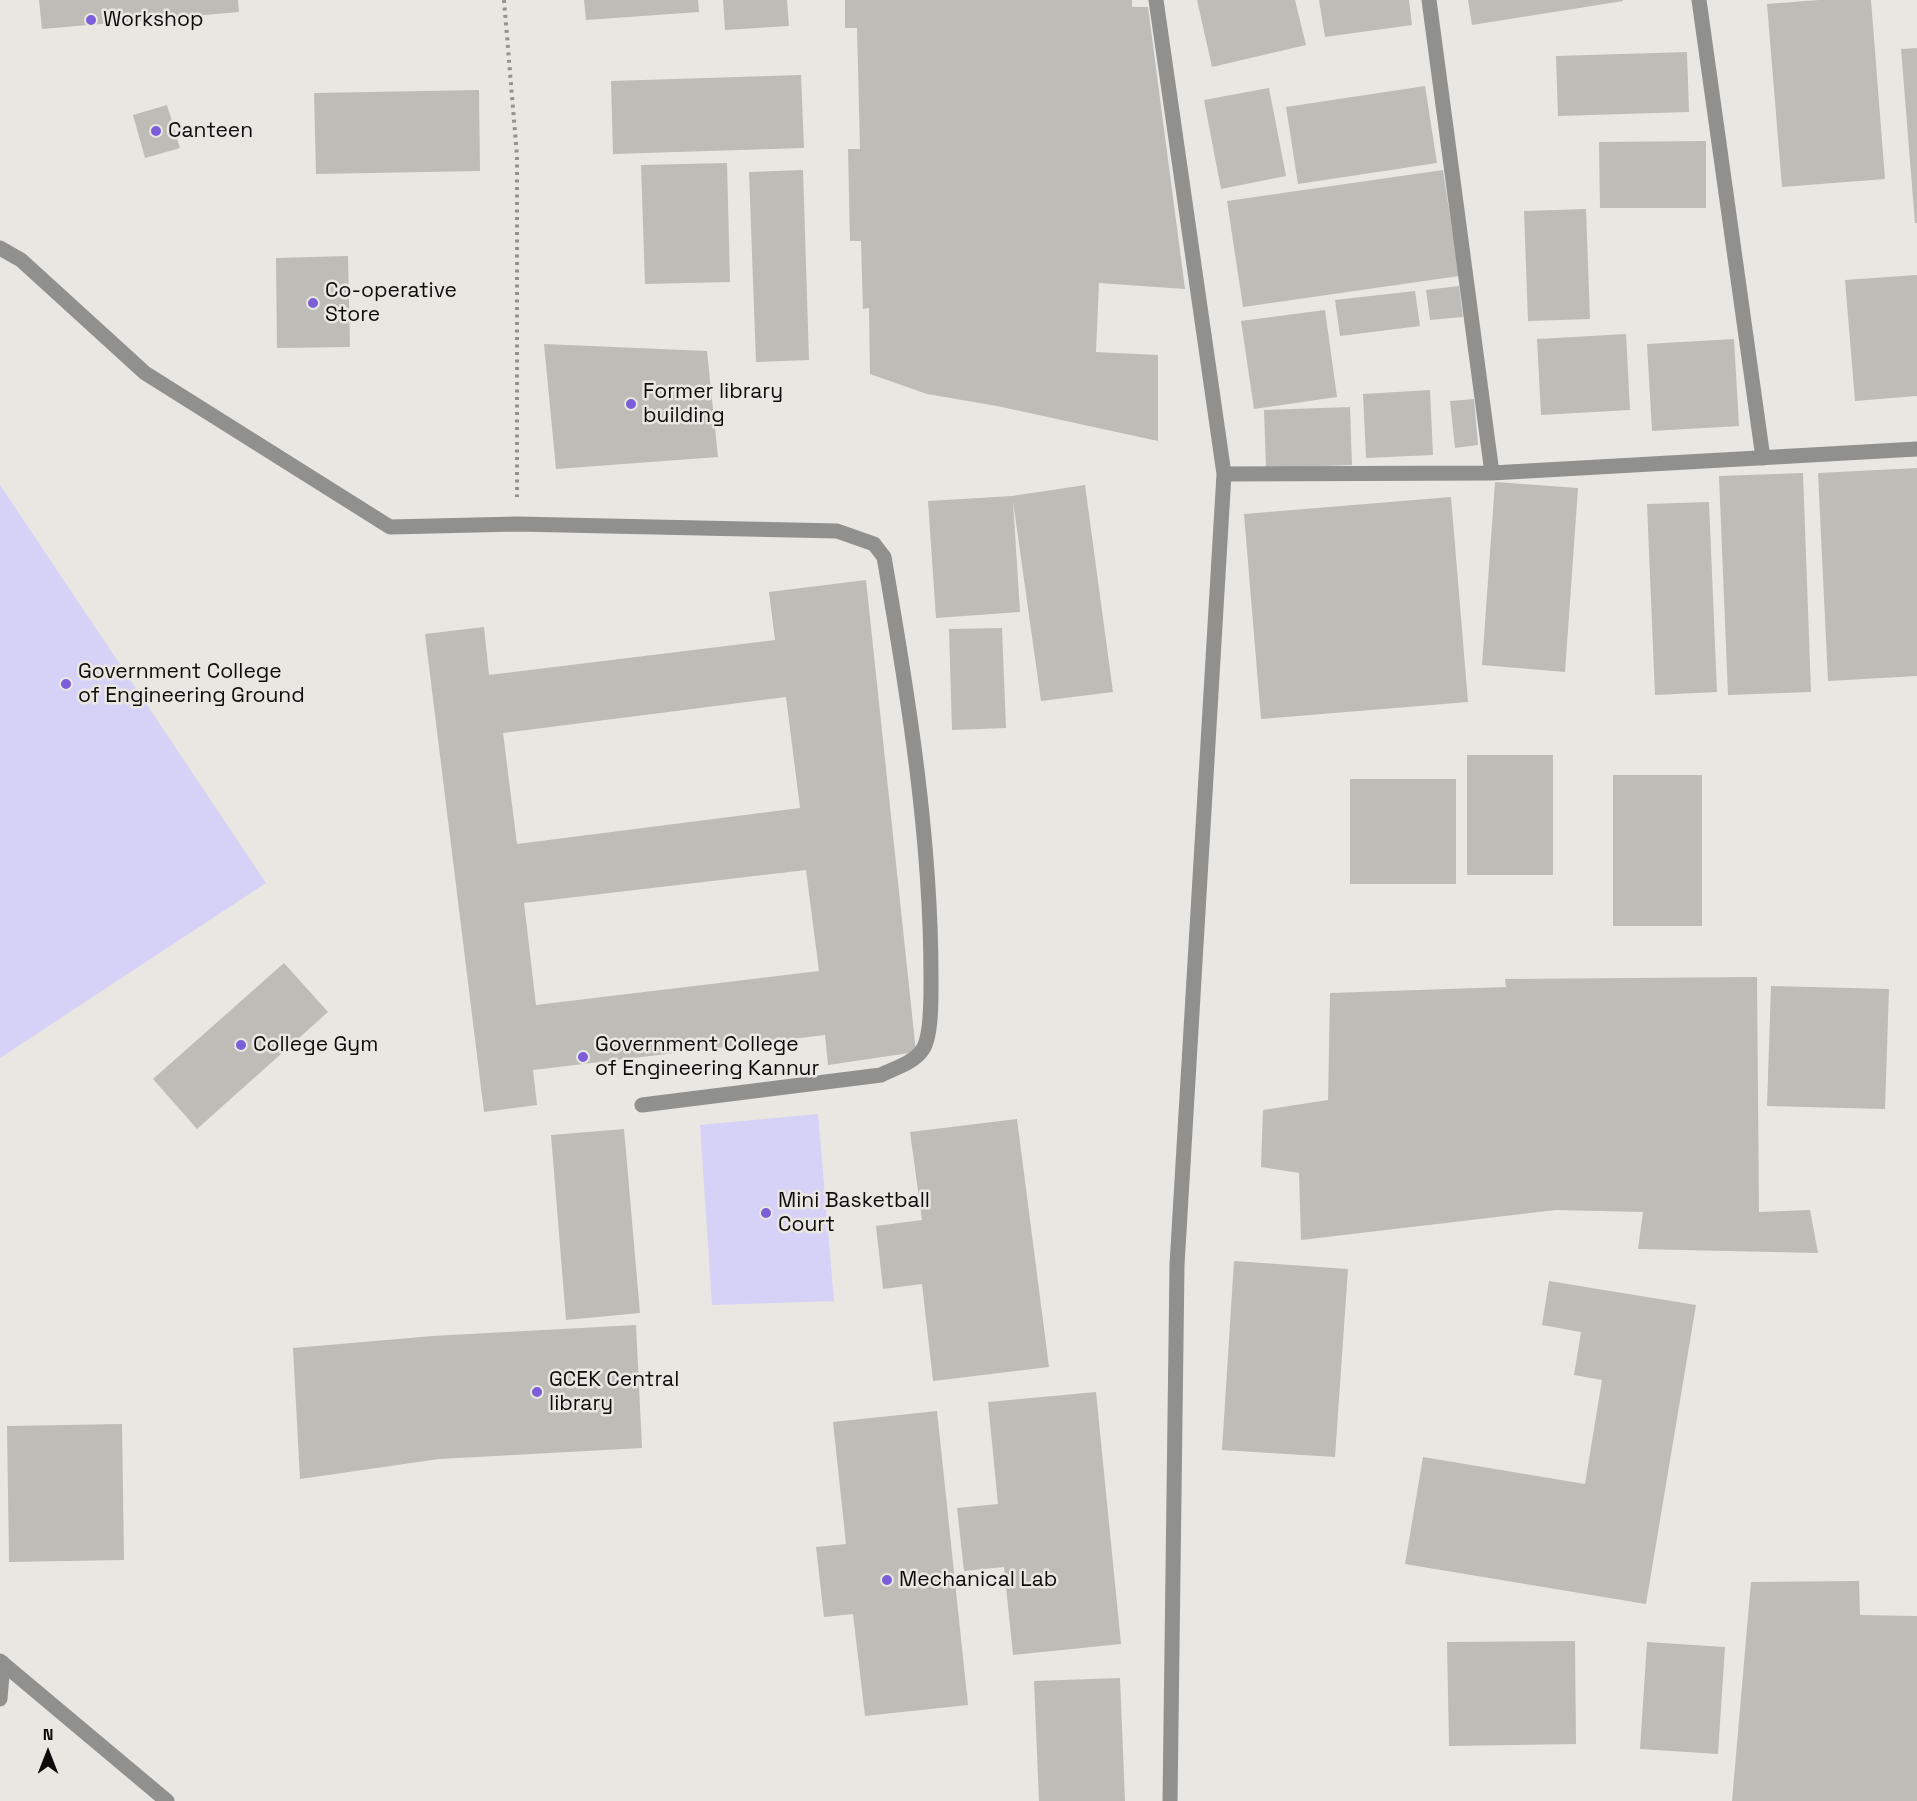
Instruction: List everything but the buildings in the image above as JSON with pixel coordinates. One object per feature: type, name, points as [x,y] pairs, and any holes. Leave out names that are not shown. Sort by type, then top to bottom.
[{"type":"street","points":[[1156,0],[1224,474],[1177,1265],[1170,1801]]},
{"type":"street","points":[[1428,0],[1492,473]]},
{"type":"street","points":[[1699,0],[1763,458]]},
{"type":"street","points":[[0,248],[21,260],[145,373],[390,527],[517,524],[837,531],[874,544],[884,557],[904,674],[924,844],[931,954],[931,1008],[924,1048],[911,1061],[881,1075],[642,1105]]},
{"type":"street","points":[[1224,474],[1492,473],[1917,449]]},
{"type":"street","points":[[0,1699],[2,1662]]},
{"type":"street","points":[[2,1662],[167,1801]]},
{"type":"path","points":[[504,0],[517,156],[517,524]]},
{"type":"shaded area","name":"Government College of Engineering Ground","points":[[0,485],[266,883],[0,1058]]},
{"type":"shaded area","name":"Mini Basketball Court","points":[[818,1114],[834,1301],[712,1305],[700,1125]]},
{"type":"place","name":"Workshop","points":[[91,20]]},
{"type":"place","name":"Canteen","points":[[156,131]]},
{"type":"place","name":"Co-operative Store","points":[[313,303]]},
{"type":"place","name":"Former library building","points":[[631,404]]},
{"type":"place","name":"Government College of Engineering Ground","points":[[66,684]]},
{"type":"place","name":"College Gym","points":[[241,1045]]},
{"type":"place","name":"Government College of Engineering Kannur","points":[[583,1057]]},
{"type":"place","name":"Mini Basketball Court","points":[[766,1213]]},
{"type":"place","name":"GCEK Central library","points":[[537,1392]]},
{"type":"place","name":"Mechanical Lab","points":[[887,1580]]}]
